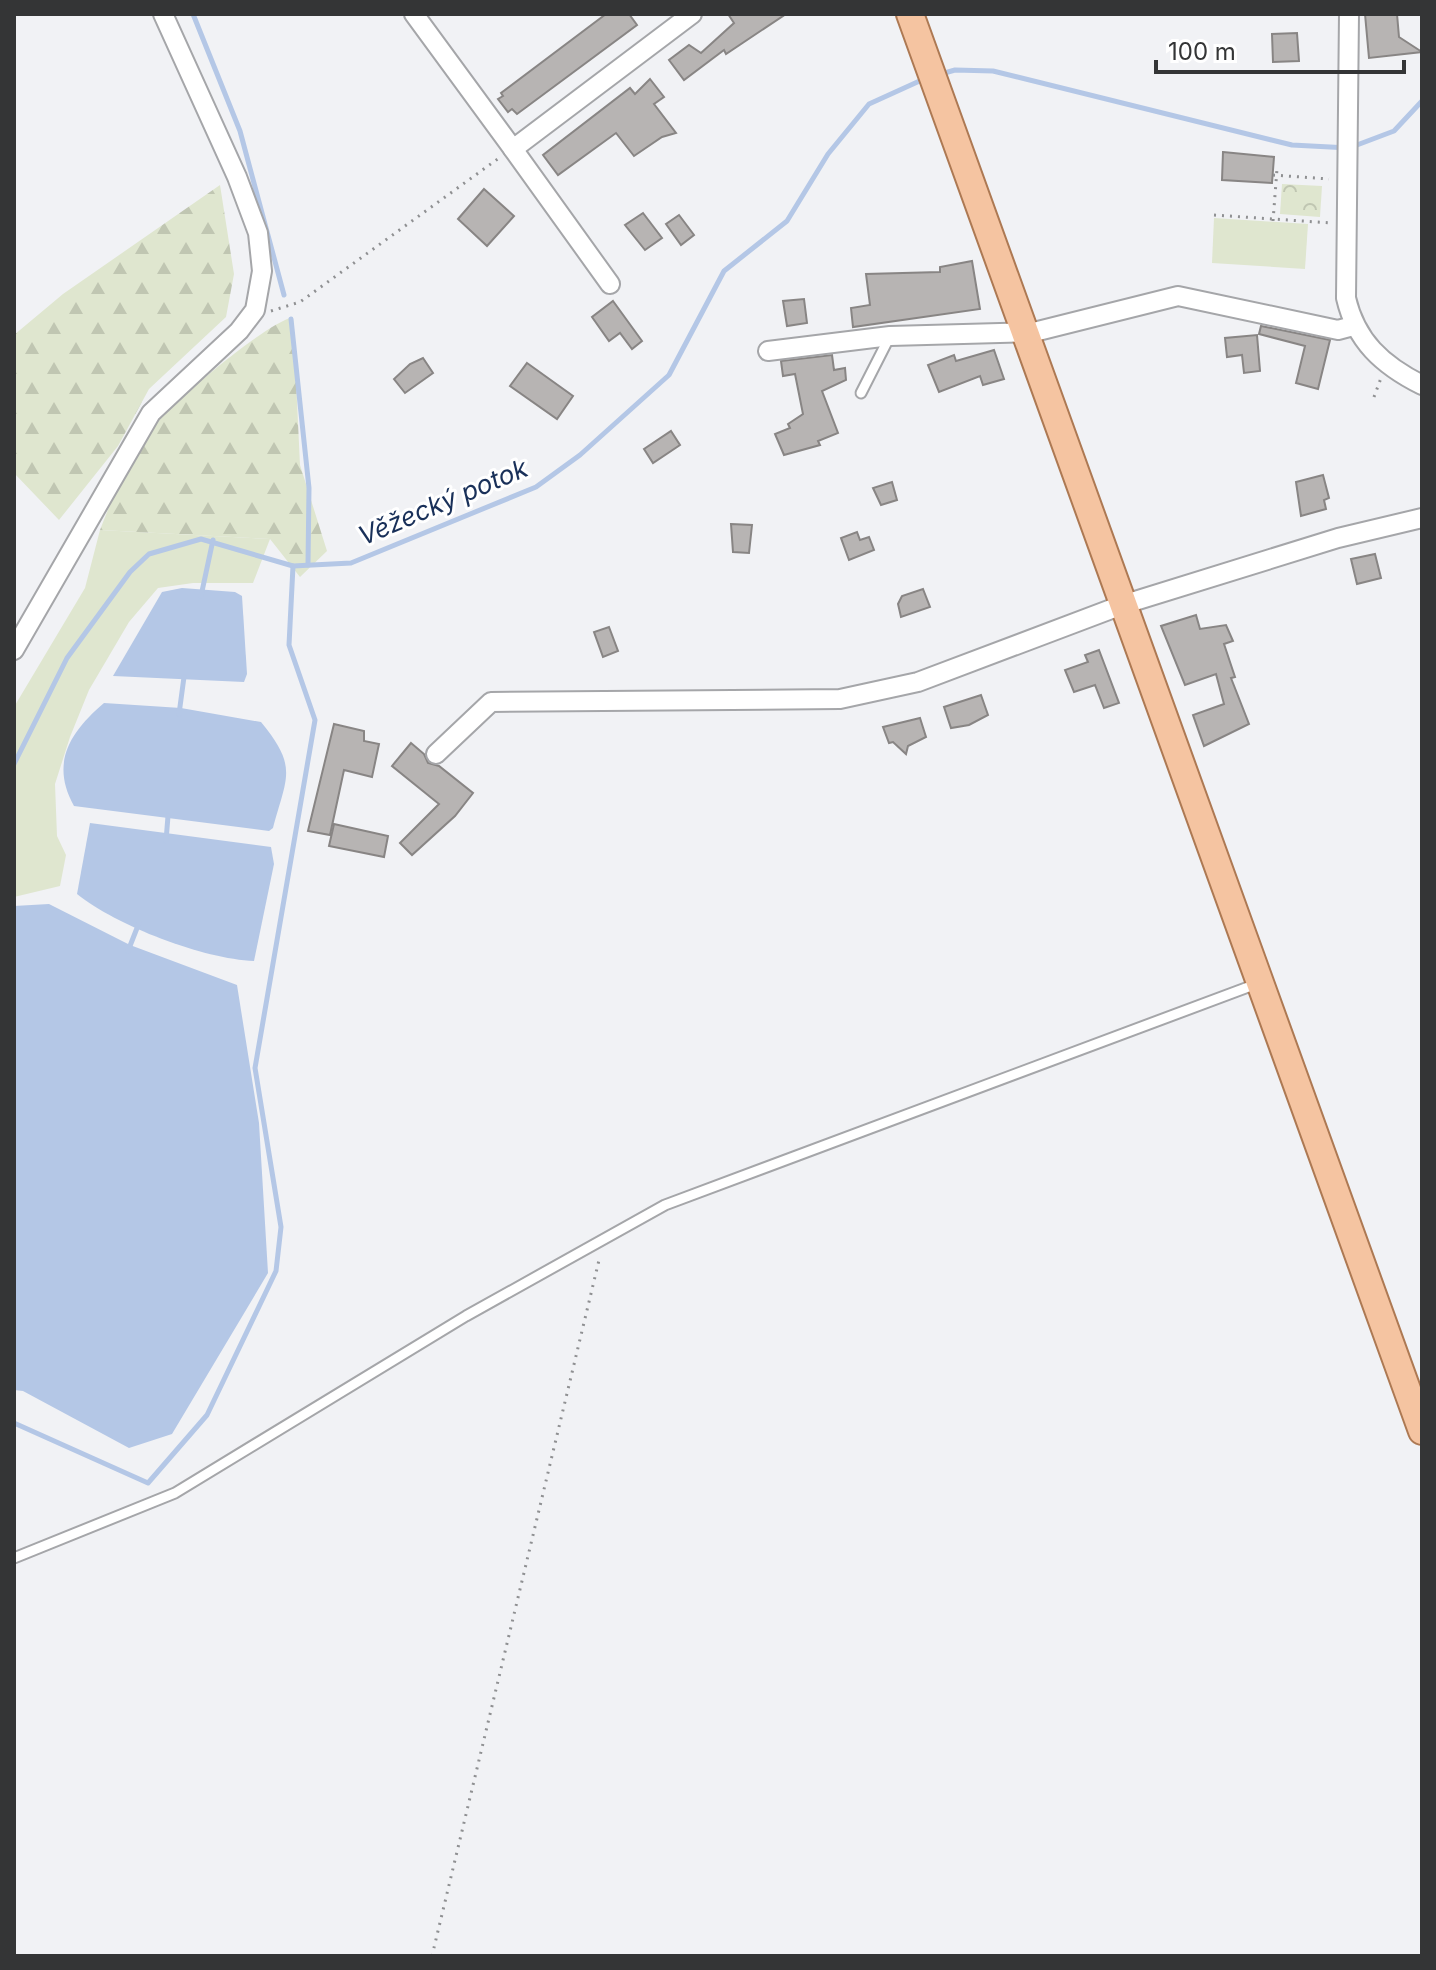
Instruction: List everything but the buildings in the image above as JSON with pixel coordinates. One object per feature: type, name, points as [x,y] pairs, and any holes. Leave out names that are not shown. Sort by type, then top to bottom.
[{"type":"main road","points":[[910,14],[1422,1431]]},
{"type":"street","points":[[14,650],[151,413],[239,331],[255,310],[262,271],[258,233],[237,177],[163,14]]},
{"type":"street","points":[[414,14],[610,284]]},
{"type":"street","points":[[513,149],[692,14]]},
{"type":"street","points":[[1349,14],[1346,298],[1353,326],[1371,350],[1422,385]]},
{"type":"street","points":[[768,351],[890,336],[1054,329],[1178,296],[1338,330],[1353,326]]},
{"type":"street","points":[[436,754],[491,702],[840,699],[918,682],[1122,605],[1338,538],[1422,518]]},
{"type":"lane","points":[[861,393],[890,336]]},
{"type":"lane","points":[[14,1558],[175,1493],[466,1316],[665,1205],[1259,983]]},
{"type":"path","points":[[255,310],[275,312],[300,302],[513,149]]},
{"type":"path","points":[[1273,220],[1274,176],[1277,169]]},
{"type":"path","points":[[1274,176],[1348,181]]},
{"type":"path","points":[[1214,215],[1347,223]]},
{"type":"path","points":[[432,1956],[605,1237]]},
{"type":"green space","points":[[1282,184],[1322,186],[1320,217],[1280,214]]},
{"type":"green space","points":[[220,185],[234,274],[226,317],[149,389],[118,446],[59,520],[14,473],[14,335],[63,294]]},
{"type":"green space","points":[[1214,218],[1308,224],[1305,269],[1212,263]]},
{"type":"green space","points":[[293,317],[300,465],[327,551],[300,577],[270,539],[100,530],[130,462],[152,427],[236,352],[278,323]]},
{"type":"green space","points":[[100,530],[270,539],[253,583],[193,583],[158,588],[129,622],[89,690],[55,784],[57,836],[66,855],[60,886],[14,897],[14,707],[85,588]]},
{"type":"water","points":[[182,588],[235,592],[242,596],[247,674],[244,682],[113,676],[162,592]]},
{"type":"water","points":[[104,703],[181,708],[261,722],[273,737],[285,762],[285,783],[273,828],[269,831],[74,806],[64,776],[67,749],[82,725]]},
{"type":"water","points":[[90,823],[271,847],[274,864],[254,961],[210,954],[161,939],[114,918],[77,894]]},
{"type":"water","points":[[49,904],[130,945],[237,985],[259,1123],[268,1273],[172,1434],[129,1448],[23,1391],[14,1390],[14,906]]},
{"type":"waterway","points":[[193,14],[240,131],[284,295]]},
{"type":"waterway","name":"Věžecký potok","points":[[941,74],[955,70],[993,71],[1292,145],[1349,148],[1394,131],[1422,101]]},
{"type":"waterway","name":"Věžecký potok","points":[[14,764],[67,658],[130,572],[149,554],[201,539],[293,566],[351,563],[536,487],[580,455],[669,375],[724,271],[787,221],[828,154],[869,104],[924,79]]},
{"type":"waterway","points":[[291,319],[309,488],[308,565]]},
{"type":"waterway","points":[[201,596],[213,540]]},
{"type":"waterway","points":[[14,1423],[148,1483],[207,1415],[276,1271],[281,1227],[255,1068],[315,720],[289,645],[293,566]]},
{"type":"waterway","points":[[179,714],[184,677]]},
{"type":"waterway","points":[[166,841],[168,816]]},
{"type":"waterway","points":[[128,951],[139,923]]}]
